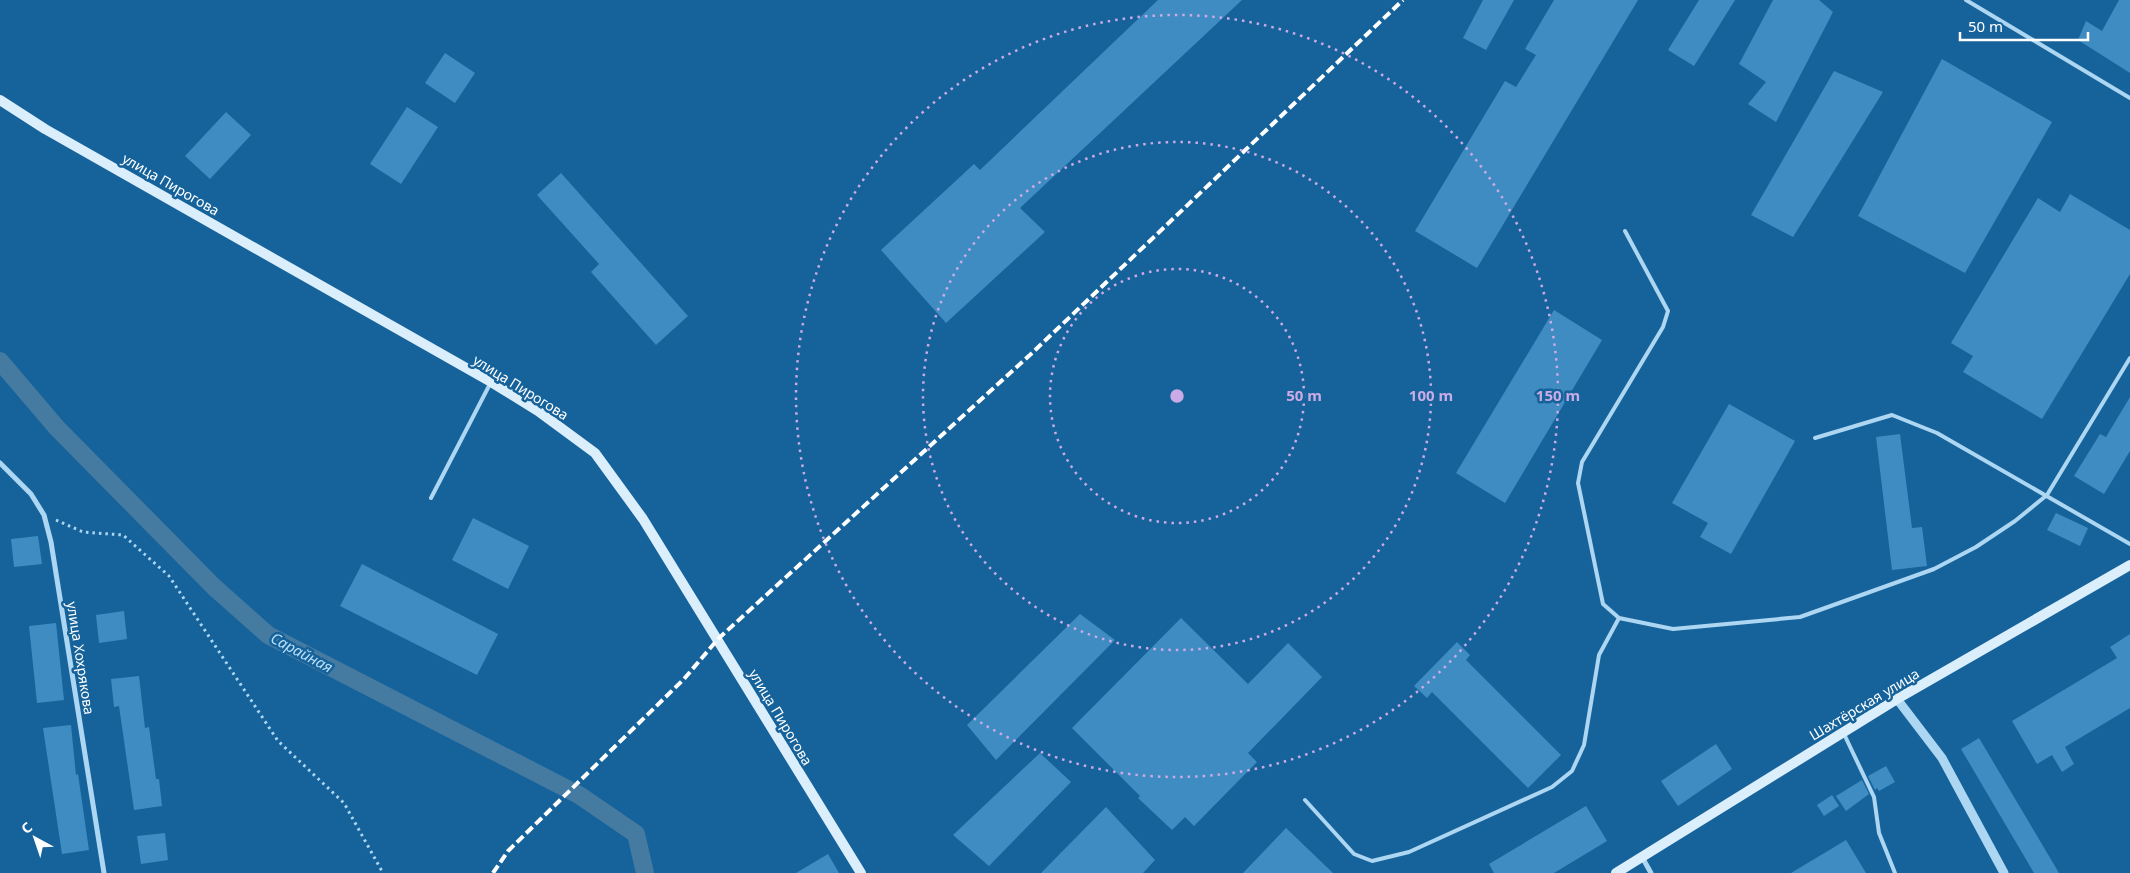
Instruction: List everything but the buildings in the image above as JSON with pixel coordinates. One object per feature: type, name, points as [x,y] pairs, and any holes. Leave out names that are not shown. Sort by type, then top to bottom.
[{"type":"main road","name":"улица Пирогова","points":[[0,100],[45,129],[491,382],[538,411],[595,453],[643,519],[861,873]]},
{"type":"main road","name":"Шахтёрская улица","points":[[1616,873],[1897,699],[2130,565]]},
{"type":"street","name":"улица Хохрякова","points":[[0,463],[31,494],[44,515],[51,542],[104,873]]},
{"type":"street","points":[[1897,699],[1942,758],[2004,873]]},
{"type":"street","points":[[1642,857],[1652,873]]},
{"type":"lane","points":[[1966,0],[2130,98]]},
{"type":"lane","points":[[1625,231],[1668,311],[1663,327],[1582,462],[1578,483],[1603,604],[1619,618],[1673,629],[1800,617],[1934,570],[1984,542],[2015,521],[2047,495],[2130,358]]},
{"type":"lane","points":[[431,498],[491,382]]},
{"type":"lane","points":[[1815,438],[1892,415],[1938,433],[2130,544]]},
{"type":"lane","points":[[1305,800],[1354,854],[1372,861],[1409,852],[1552,787],[1572,771],[1584,745],[1599,655],[1619,618]]},
{"type":"lane","points":[[1843,732],[1874,797],[1879,833],[1895,873]]},
{"type":"path","points":[[44,515],[83,532],[123,535],[169,576],[278,740],[344,804],[383,873]]},
{"type":"waterway","name":"Сарайная","points":[[0,361],[57,428],[214,587],[268,635],[579,795],[636,834],[645,873]]},
{"type":"railway","points":[[493,873],[508,851],[684,679],[718,639],[1031,354],[1403,0]]}]
